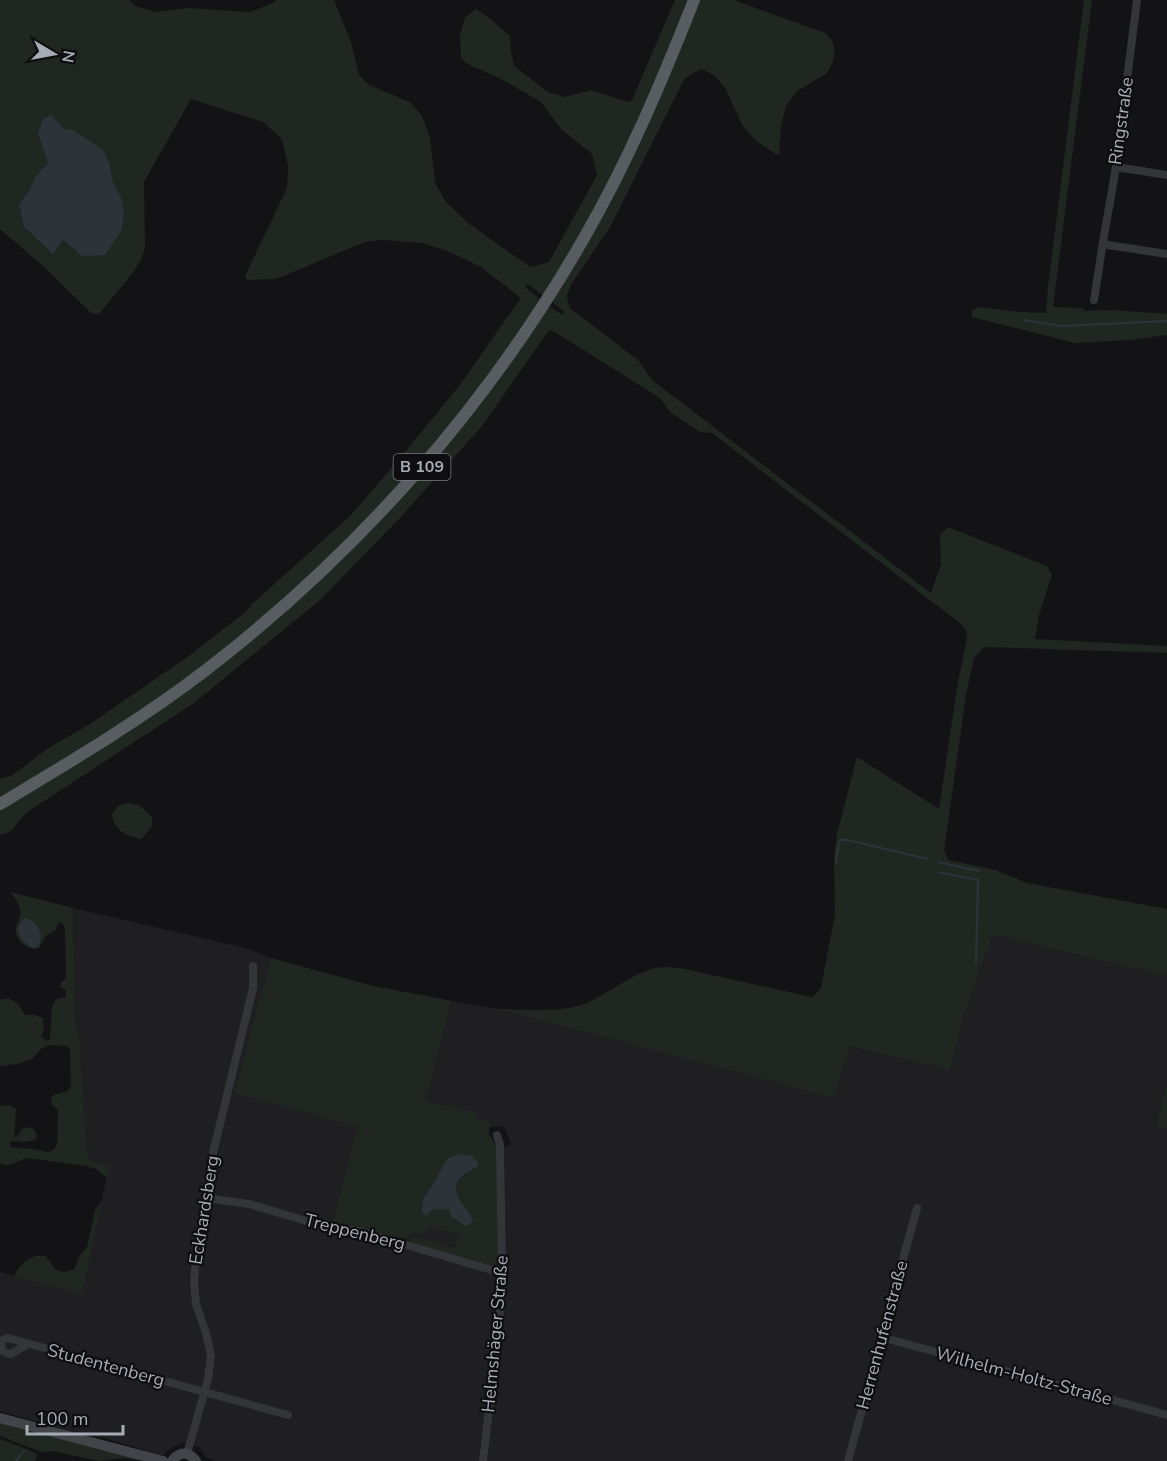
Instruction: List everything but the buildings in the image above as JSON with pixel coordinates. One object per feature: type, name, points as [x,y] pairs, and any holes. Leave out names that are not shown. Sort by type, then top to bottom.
[{"type":"highway","name":"B 109","points":[[0,804],[69,763],[145,713],[231,650],[334,560],[427,462],[474,404],[521,339],[585,236],[622,168],[694,0]]},
{"type":"main road","points":[[0,1418],[162,1461]]},
{"type":"main road","points":[[172,1461],[179,1454],[191,1457]]},
{"type":"street","name":"Ringstraße","points":[[1094,300],[1116,167],[1137,0]]},
{"type":"street","points":[[1116,167],[1167,175]]},
{"type":"street","points":[[1103,242],[1108,245],[1167,254]]},
{"type":"street","name":"Eckhardsberg","points":[[191,1457],[208,1379],[210,1356],[209,1341],[196,1304],[194,1281],[219,1128],[253,988],[253,966]]},
{"type":"street","name":"Helmshäger Straße","points":[[483,1461],[501,1304],[500,1145],[497,1135]]},
{"type":"street","name":"Treppenberg","points":[[206,1198],[249,1204],[310,1221],[362,1232],[502,1274]]},
{"type":"street","name":"Herrenhufenstraße","points":[[849,1461],[917,1208]]},
{"type":"street","name":"Wilhelm-Holtz-Straße","points":[[881,1337],[1167,1415]]},
{"type":"street","name":"Studentenberg","points":[[28,1344],[288,1415]]},
{"type":"shaded area","points":[[0,0],[129,0],[135,6],[156,12],[188,8],[250,12],[276,0],[334,0],[351,42],[359,75],[369,85],[410,102],[422,116],[430,137],[435,183],[446,202],[468,223],[530,267],[549,262],[597,175],[592,154],[561,129],[541,102],[503,80],[466,63],[461,58],[460,35],[465,18],[476,9],[510,36],[514,66],[548,92],[565,97],[591,90],[628,102],[632,100],[675,0],[690,0],[616,170],[545,297],[528,284],[525,287],[542,301],[514,343],[404,483],[286,600],[168,693],[0,801],[0,779],[11,776],[47,749],[90,724],[190,655],[248,610],[351,515],[459,386],[521,298],[481,267],[450,252],[422,243],[383,240],[365,242],[276,279],[247,280],[245,276],[287,188],[288,166],[282,139],[263,122],[191,99],[144,182],[145,248],[141,260],[99,314],[91,313],[43,266],[0,229]],"holes":[[[38,134],[110,166],[113,182],[121,197],[82,256],[63,240],[53,254],[24,227],[19,205],[35,177],[48,163]]]},
{"type":"shaded area","points":[[699,0],[734,0],[825,33],[832,40],[835,50],[832,64],[826,74],[797,91],[786,106],[781,126],[779,155],[756,141],[742,125],[726,89],[714,75],[701,69],[685,78],[610,227],[570,286],[567,297],[570,308],[639,361],[652,380],[931,593],[941,564],[940,535],[948,527],[1047,566],[1052,575],[1039,615],[1035,639],[1167,646],[1167,653],[984,647],[974,658],[966,695],[944,851],[949,860],[995,870],[1027,883],[1167,909],[1167,976],[993,935],[963,1017],[950,1070],[849,1046],[834,1098],[497,1009],[550,1010],[581,1005],[646,971],[666,967],[812,997],[821,988],[835,914],[834,855],[837,834],[857,757],[939,809],[967,638],[966,631],[961,624],[712,433],[700,432],[670,412],[660,398],[549,330],[482,426],[400,518],[320,600],[194,703],[26,813],[11,831],[0,835],[0,809],[110,742],[340,560],[548,305],[562,315],[564,311],[551,301]]},
{"type":"shaded area","points":[[1084,0],[1092,0],[1053,307],[1083,308],[1084,311],[1111,310],[1167,314],[1167,335],[1075,343],[972,317],[972,311],[979,307],[1046,313]]},
{"type":"shaded area","points":[[51,115],[64,129],[73,130],[103,150],[110,166],[113,182],[121,197],[124,215],[121,231],[105,255],[82,256],[63,240],[53,254],[24,227],[19,205],[35,177],[48,163],[38,134],[43,119]]},
{"type":"shaded area","points":[[129,803],[139,805],[152,817],[152,827],[141,839],[122,832],[113,820],[112,814],[118,806]]},
{"type":"shaded area","points":[[10,892],[73,908],[75,1027],[79,1032],[88,1159],[109,1166],[107,1178],[96,1169],[87,1166],[27,1158],[6,1166],[0,1163],[0,1106],[8,1105],[16,1109],[14,1137],[17,1137],[22,1129],[28,1127],[34,1129],[37,1136],[35,1140],[11,1141],[10,1147],[48,1152],[57,1145],[58,1110],[51,1104],[52,1096],[68,1091],[71,1086],[70,1049],[66,1046],[49,1045],[42,1048],[32,1059],[0,1066],[0,1000],[12,1000],[25,1015],[43,1018],[44,1031],[41,1035],[47,1041],[50,1039],[52,1007],[56,999],[66,997],[66,991],[60,984],[66,978],[63,924],[59,922],[55,931],[46,936],[39,948],[31,948],[23,944],[16,933],[20,909]]},
{"type":"shaded area","points":[[73,908],[245,948],[271,958],[373,986],[497,1009],[834,1098],[848,1046],[950,1070],[963,1017],[993,935],[1167,976],[1167,1082],[1156,1126],[1167,1130],[1167,1461],[487,1461],[505,1292],[504,1147],[511,1144],[504,1126],[489,1127],[489,1135],[498,1148],[499,1281],[480,1461],[216,1461],[206,1457],[199,1447],[184,1443],[173,1447],[163,1456],[0,1411],[0,1272],[82,1293],[109,1166],[88,1159],[79,1032],[75,1027]]},
{"type":"shaded area","points":[[25,918],[34,922],[39,929],[41,938],[38,947],[33,948],[28,945],[19,935],[19,926]]},
{"type":"shaded area","points":[[271,958],[373,986],[451,1001],[425,1101],[476,1112],[476,1119],[490,1121],[489,1135],[498,1148],[497,1261],[489,1266],[412,1243],[411,1239],[415,1237],[455,1248],[459,1235],[429,1226],[422,1233],[409,1234],[402,1240],[333,1223],[358,1127],[235,1093]],"holes":[[[447,1159],[474,1169],[460,1179],[456,1188],[458,1198],[472,1220],[462,1224],[452,1217],[450,1210],[443,1209],[434,1210],[427,1216],[423,1199]]]},
{"type":"shaded area","points":[[1167,1082],[1167,1130],[1156,1126]]},
{"type":"shaded area","points":[[460,1154],[472,1156],[478,1162],[478,1166],[461,1177],[456,1188],[459,1199],[473,1220],[466,1226],[452,1217],[449,1210],[434,1210],[427,1216],[422,1211],[423,1199],[447,1159]]},
{"type":"shaded area","points":[[102,1201],[82,1294],[14,1276],[27,1260],[41,1255],[46,1256],[55,1269],[63,1272],[73,1270],[87,1247],[95,1210]]},
{"type":"shaded area","points":[[0,1423],[146,1461],[123,1458],[99,1461],[52,1451],[42,1452],[0,1436]]},
{"type":"shaded area","points":[[0,1439],[38,1454],[35,1461],[0,1461]]},
{"type":"waterway","points":[[1024,320],[1061,326],[1167,321]]},
{"type":"waterway","points":[[836,862],[841,840],[927,859]]},
{"type":"waterway","points":[[938,862],[979,871]]},
{"type":"waterway","points":[[938,872],[978,880],[976,963]]},
{"type":"waterway","points":[[16,1461],[24,1450]]}]
